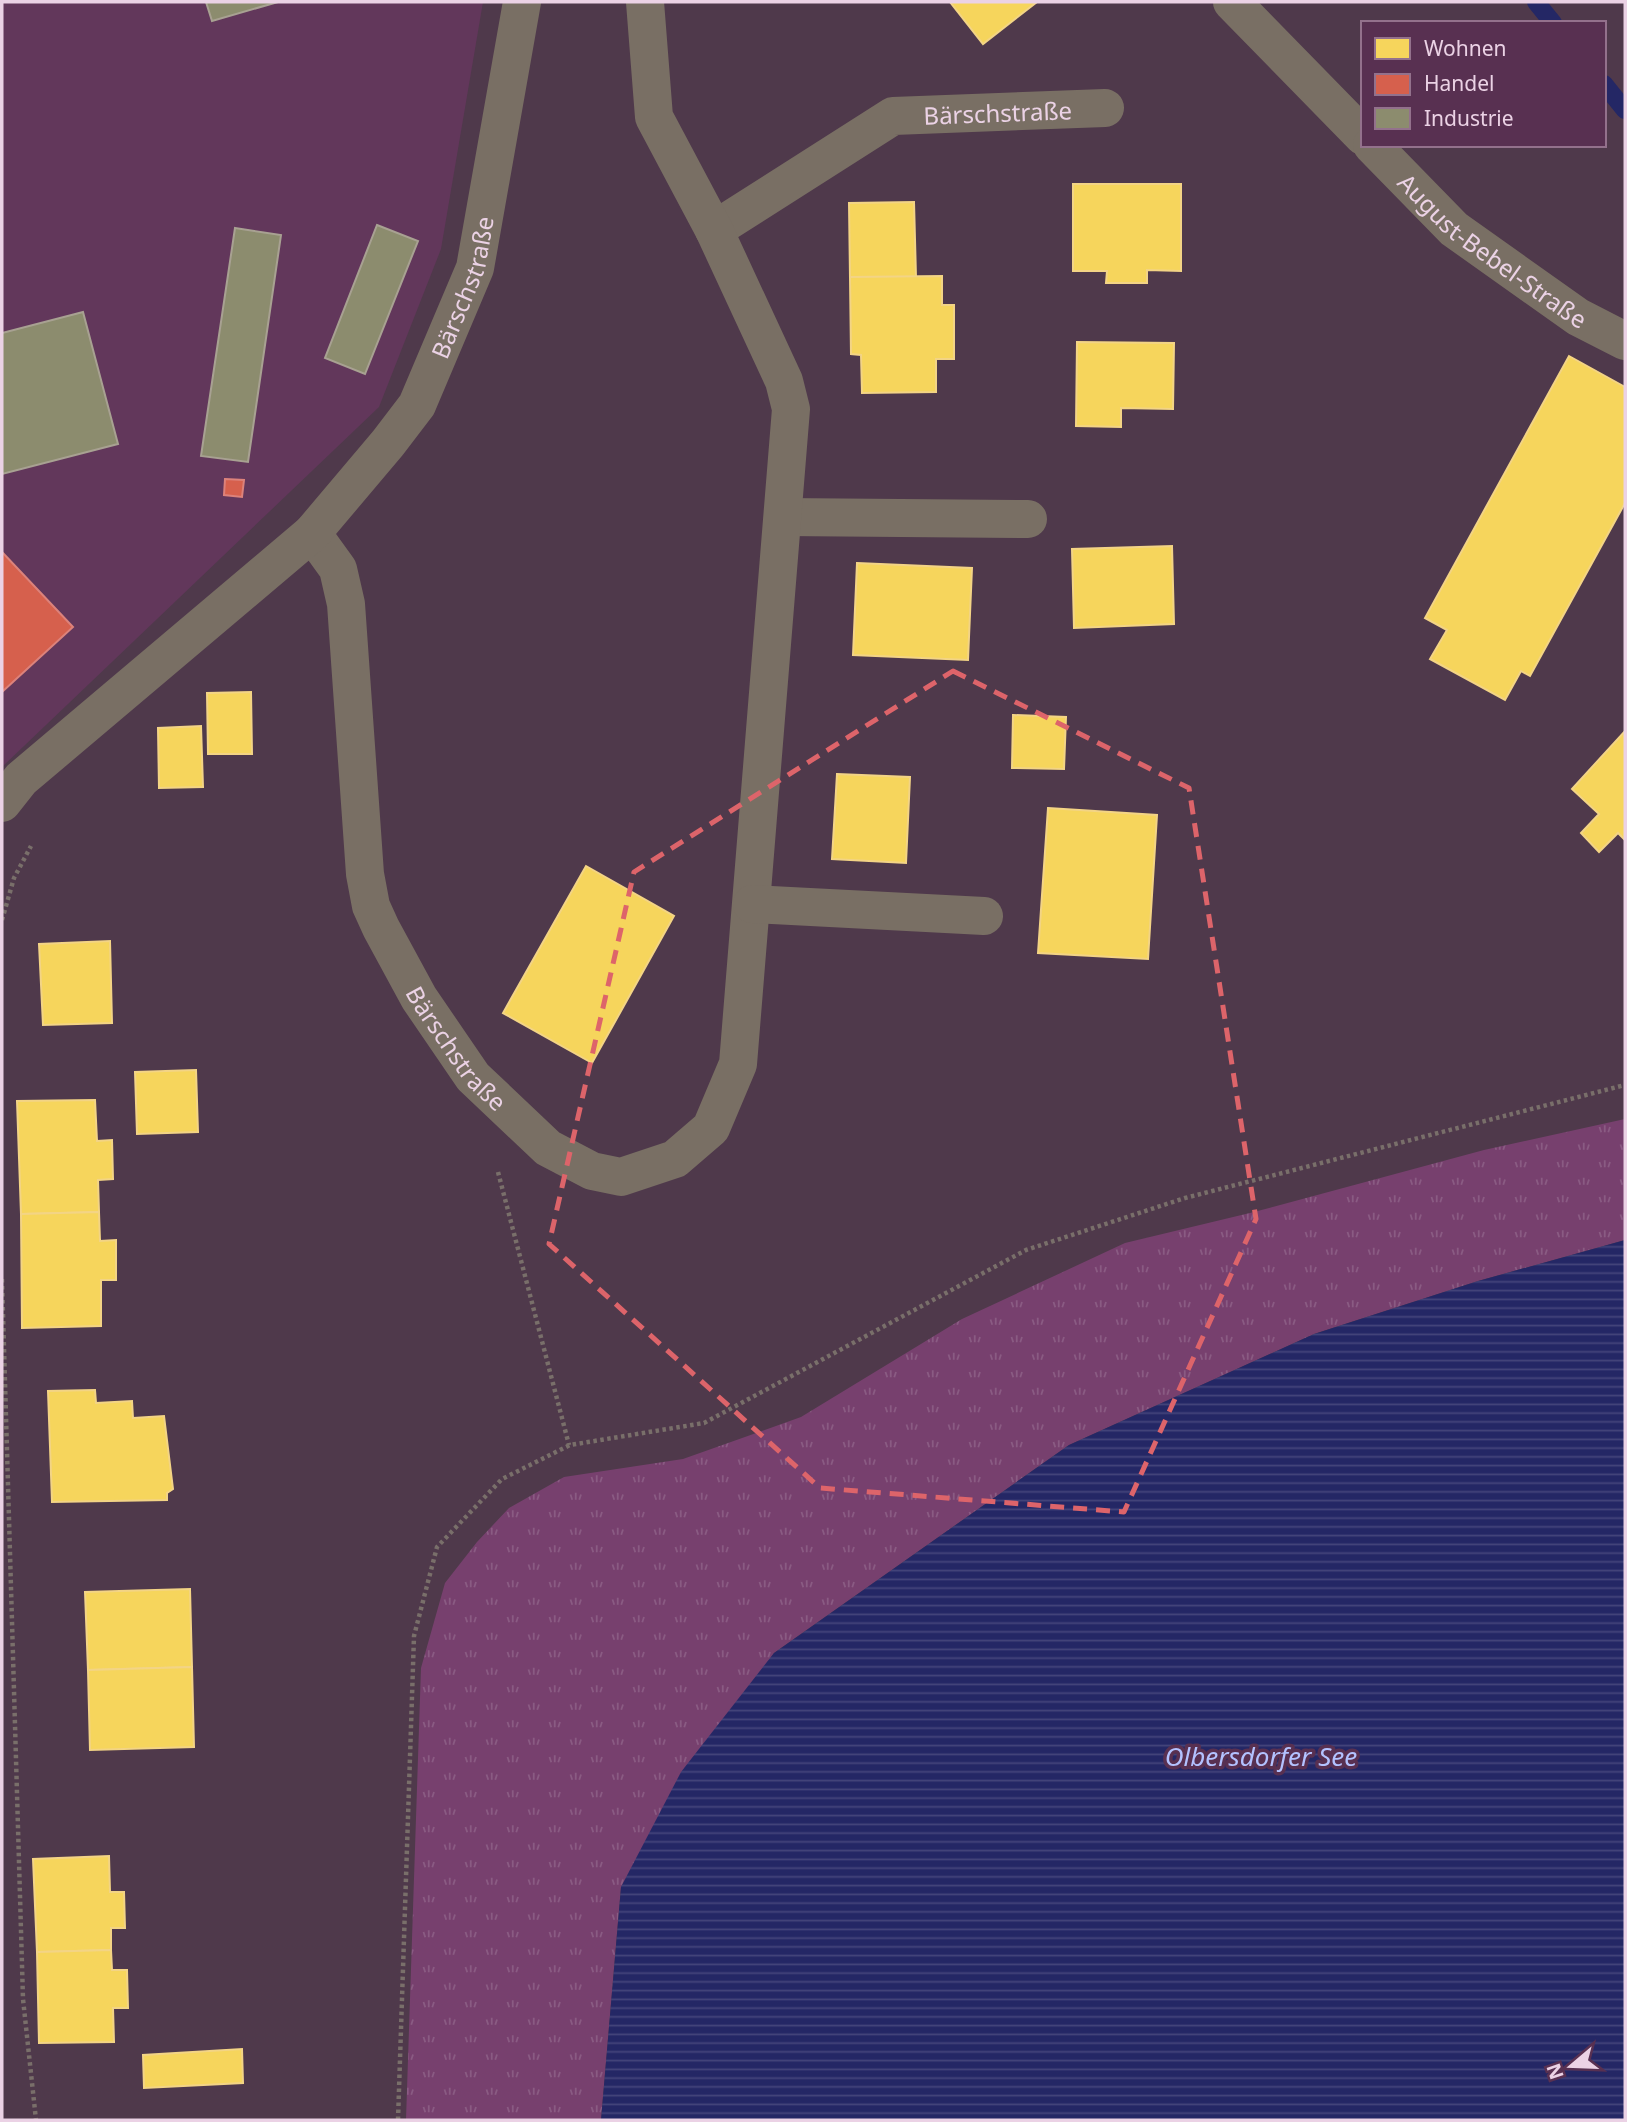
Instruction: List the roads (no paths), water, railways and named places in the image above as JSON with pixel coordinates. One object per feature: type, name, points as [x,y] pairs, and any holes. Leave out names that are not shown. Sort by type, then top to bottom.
[{"type":"street","name":"Bärschstraße","points":[[2,803],[21,779],[312,533],[417,405],[475,268],[522,2]]},
{"type":"street","name":"Bärschstraße","points":[[312,533],[338,569],[346,604],[365,874],[372,906],[419,998],[473,1077],[548,1148],[592,1171],[621,1177],[675,1159],[711,1128],[738,1065],[791,409],[783,381],[714,230],[654,117],[645,2]]},
{"type":"street","points":[[1232,2],[1361,134]]},
{"type":"street","name":"Bärschstraße","points":[[714,230],[893,116],[1105,108]]},
{"type":"street","name":"August-Bebel-Straße","points":[[1374,147],[1454,229],[1578,317],[1625,341]]},
{"type":"street","points":[[783,517],[1028,519]]},
{"type":"street","points":[[752,904],[985,916]]},
{"type":"water","name":"Olbersdorfer See","points":[[1625,1240],[1625,2120],[601,2120],[621,1887],[681,1772],[774,1653],[1069,1445],[1314,1334],[1478,1281]]},
{"type":"waterway","points":[[1536,2],[1551,21]]},
{"type":"waterway","points":[[1606,86],[1625,110]]}]
